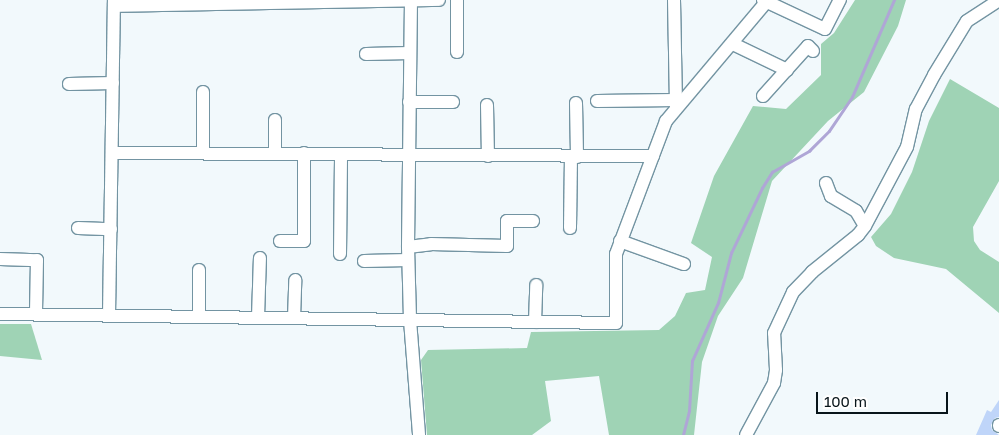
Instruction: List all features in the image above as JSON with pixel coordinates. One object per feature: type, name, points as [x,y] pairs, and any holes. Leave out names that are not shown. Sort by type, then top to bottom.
[{"type":"street","points":[[411,0],[408,260],[410,320],[419,435]]},
{"type":"street","points":[[109,315],[114,3],[439,0]]},
{"type":"street","points":[[457,0],[457,52]]},
{"type":"street","points":[[674,0],[676,104]]},
{"type":"street","points":[[0,314],[616,323],[616,254],[666,121],[676,104],[733,44],[766,1],[825,29],[840,0]]},
{"type":"street","points":[[746,435],[774,383],[774,333],[793,292],[812,272],[858,235],[865,226],[907,147],[916,109],[934,75],[968,21],[999,0]]},
{"type":"street","points":[[733,44],[787,70]]},
{"type":"street","points":[[763,96],[808,46],[813,50]]},
{"type":"street","points":[[366,54],[410,53]]},
{"type":"street","points":[[69,84],[113,83]]},
{"type":"street","points":[[203,92],[203,153]]},
{"type":"street","points":[[597,101],[676,104]]},
{"type":"street","points":[[409,102],[453,102]]},
{"type":"street","points":[[570,228],[576,103]]},
{"type":"street","points":[[487,105],[488,156]]},
{"type":"street","points":[[275,120],[275,153]]},
{"type":"street","points":[[112,153],[653,156]]},
{"type":"street","points":[[280,241],[304,241],[304,153]]},
{"type":"street","points":[[340,254],[341,154]]},
{"type":"street","points":[[826,183],[831,196],[856,211],[865,226]]},
{"type":"street","points":[[408,247],[431,244],[507,246],[507,221],[533,221]]},
{"type":"street","points":[[78,228],[110,229]]},
{"type":"street","points":[[620,241],[684,264]]},
{"type":"street","points":[[258,318],[260,258]]},
{"type":"street","points":[[0,259],[37,260],[36,314]]},
{"type":"street","points":[[364,261],[408,260]]},
{"type":"street","points":[[198,316],[199,270]]},
{"type":"street","points":[[294,318],[295,280]]},
{"type":"street","points":[[535,322],[536,285]]},
{"type":"green space","points":[[855,0],[906,0],[898,26],[864,92],[828,121],[772,181],[743,278],[718,316],[702,362],[694,435],[609,435],[599,376],[545,381],[551,421],[532,435],[427,435],[421,360],[428,350],[527,348],[531,332],[659,330],[675,316],[686,293],[705,290],[712,257],[691,243],[714,176],[753,106],[786,109],[821,75],[821,44],[834,33]]},
{"type":"green space","points":[[950,79],[999,108],[999,181],[973,227],[974,241],[980,250],[999,262],[999,313],[946,269],[894,258],[876,246],[871,237],[891,214],[912,172],[929,121]]},
{"type":"green space","points":[[0,324],[31,324],[42,360],[0,356]]},
{"type":"building","points":[[999,400],[999,417],[995,418],[991,425],[992,430],[999,435],[976,435],[987,410],[991,412]]},
{"type":"waterway","points":[[683,435],[689,411],[692,361],[718,303],[731,253],[762,188],[772,172],[809,151],[829,131],[852,97],[894,0]]}]
